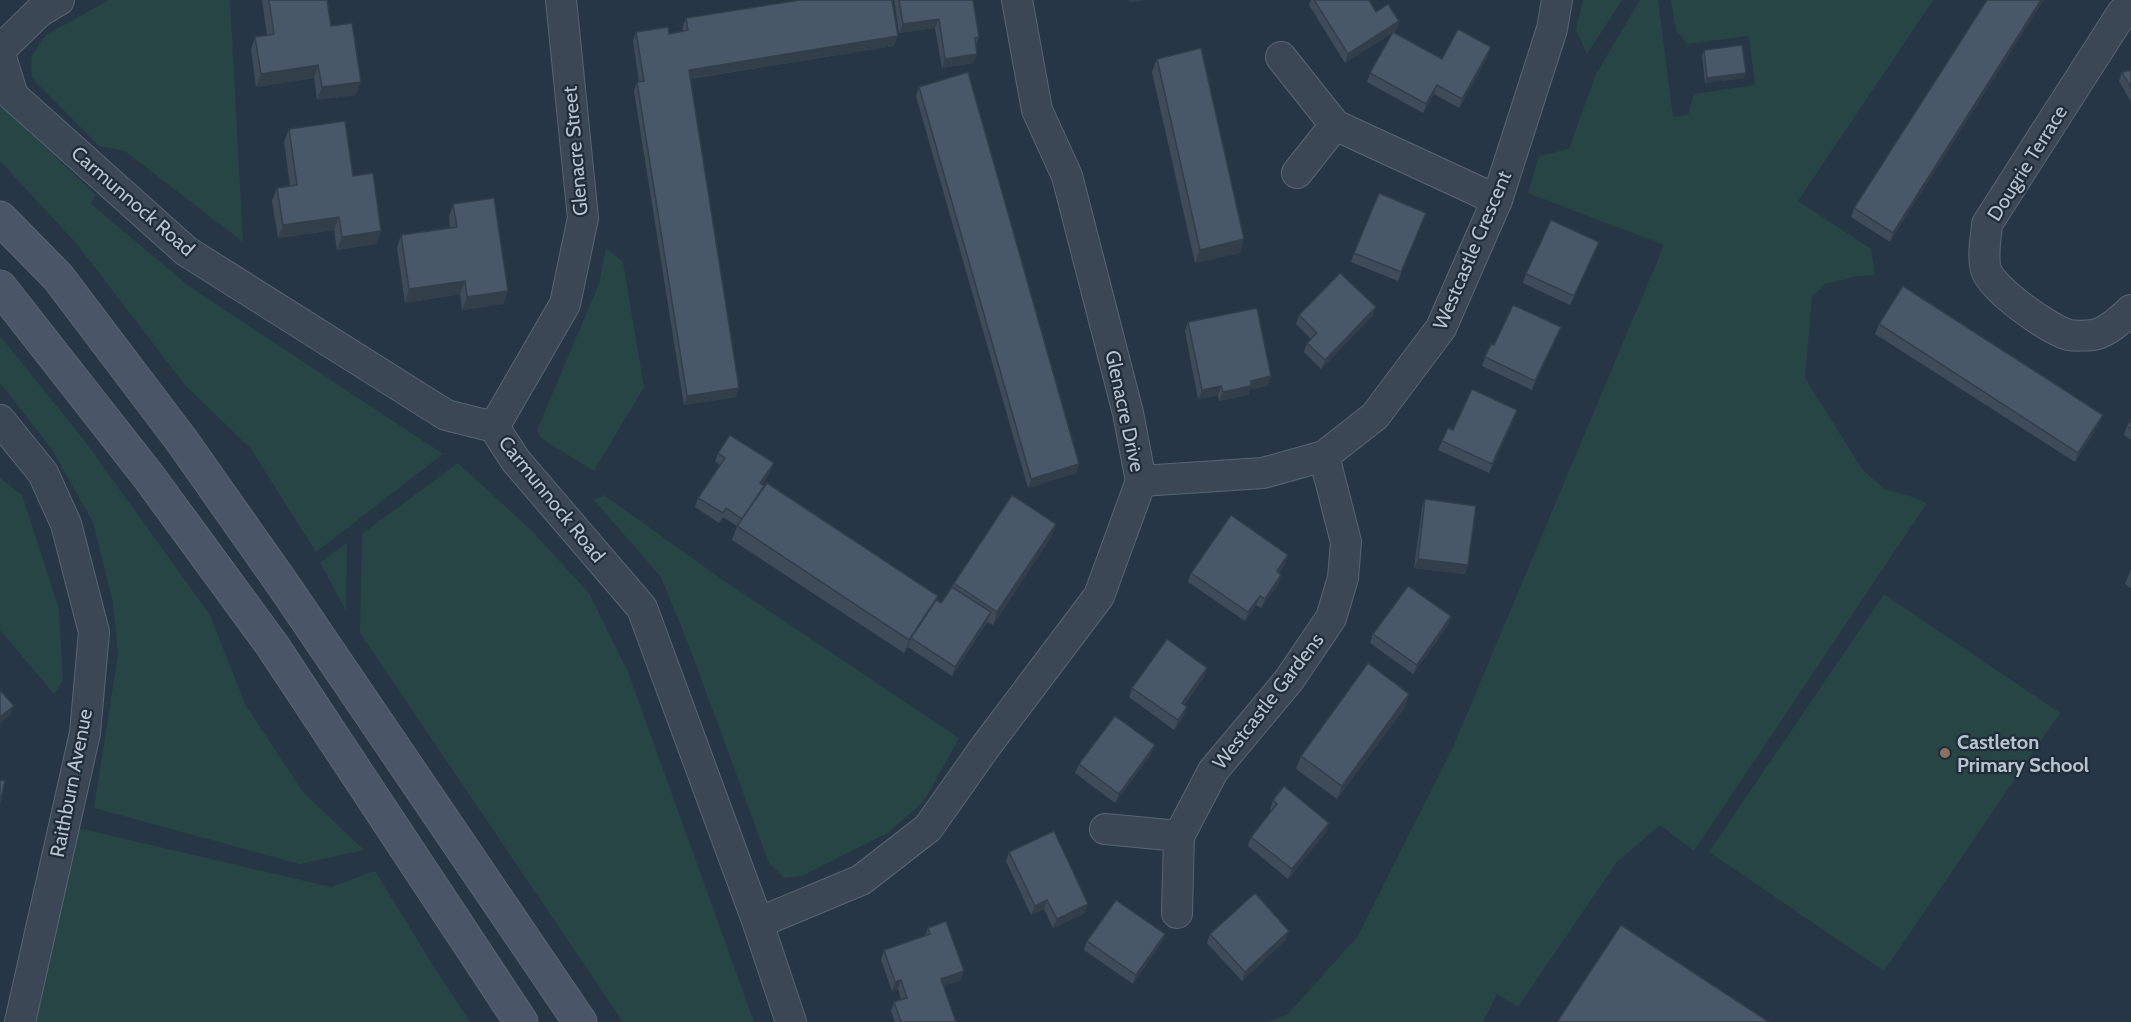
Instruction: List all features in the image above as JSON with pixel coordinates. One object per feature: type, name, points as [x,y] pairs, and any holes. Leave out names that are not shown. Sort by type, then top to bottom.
[{"type":"main road","points":[[0,218],[58,277],[182,441],[284,586],[580,1022]]},
{"type":"main road","points":[[0,287],[149,477],[272,645],[521,1022]]},
{"type":"street","points":[[0,52],[39,12],[59,0]]},
{"type":"street","name":"Glenacre Street","points":[[494,427],[565,304],[583,218],[561,0]]},
{"type":"street","name":"Glenacre Drive","points":[[758,923],[861,880],[927,828],[1099,597],[1141,481],[1128,413],[1067,176],[1037,110],[1017,0]]},
{"type":"street","name":"Westcastle Crescent","points":[[1141,481],[1263,473],[1324,456],[1375,416],[1441,328],[1497,200],[1552,29],[1557,0]]},
{"type":"street","name":"Dougrie Terrace","points":[[2131,7],[2122,14],[1987,224],[1984,257],[1987,272],[1998,288],[2036,318],[2070,335],[2096,334],[2113,326],[2131,310]]},
{"type":"street","name":"Carmunnock Road","points":[[0,52],[13,96],[186,251],[446,415],[494,427],[516,461],[642,608],[758,923],[791,1022]]},
{"type":"street","points":[[1281,57],[1335,125],[1497,200]]},
{"type":"street","points":[[1297,173],[1335,125]]},
{"type":"street","name":"Raithburn Avenue","points":[[2,425],[43,472],[66,524],[94,632],[85,733],[20,1022]]},
{"type":"street","name":"Westcastle Gardens","points":[[1177,913],[1179,836],[1212,771],[1289,680],[1331,618],[1343,578],[1346,542],[1324,456]]},
{"type":"street","points":[[1105,829],[1179,836]]},
{"type":"green space","points":[[109,0],[230,0],[243,242],[125,151],[99,146],[32,78],[31,57],[46,35]]},
{"type":"green space","points":[[1583,0],[1622,0],[1587,54],[1576,30]]},
{"type":"green space","points":[[1640,0],[1658,0],[1673,117],[1688,115],[1694,94],[1755,85],[1749,36],[1687,44],[1676,30],[1671,0],[1933,0],[1798,201],[1871,249],[1875,275],[1858,276],[1825,284],[1812,297],[1805,378],[1862,469],[1884,489],[1927,503],[1694,851],[1660,825],[1616,863],[1518,1007],[1497,994],[1483,1022],[1267,1022],[1287,1015],[1358,936],[1454,745],[1664,245],[1528,193],[1539,156],[1569,149],[1596,74]]},
{"type":"green space","points":[[0,105],[96,195],[90,203],[190,287],[443,454],[316,552],[251,449],[185,385],[76,243],[0,161]]},
{"type":"green space","points":[[606,248],[623,262],[644,387],[594,471],[541,438],[537,430],[599,284]]},
{"type":"green space","points":[[0,336],[84,440],[210,615],[246,706],[303,792],[364,850],[300,864],[94,808],[118,654],[113,603],[93,522],[51,448],[0,383]]},
{"type":"green space","points":[[458,463],[531,530],[589,593],[628,672],[754,1022],[623,1022],[360,633],[362,534]]},
{"type":"green space","points":[[0,478],[22,495],[59,609],[63,680],[54,694],[0,630]]},
{"type":"green space","points":[[604,495],[720,578],[959,738],[924,801],[889,832],[802,876],[784,878],[769,863],[691,651],[661,577],[594,500]]},
{"type":"green space","points":[[347,543],[346,611],[320,562]]},
{"type":"green space","points":[[1884,594],[2060,713],[1884,971],[1709,852]]},
{"type":"green space","points":[[78,828],[331,887],[375,871],[470,1022],[36,1022]]},
{"type":"building","points":[[269,0],[327,0],[331,26],[352,23],[361,82],[322,87],[318,65],[261,74],[255,37],[274,34]]},
{"type":"building","points":[[800,0],[892,0],[898,36],[689,70],[739,388],[687,396],[637,82],[644,81],[636,32],[668,27],[669,34],[688,30],[686,18]]},
{"type":"building","points":[[899,0],[973,0],[979,37],[975,38],[977,54],[945,59],[939,19],[903,24]]},
{"type":"building","points":[[1314,0],[1369,0],[1376,12],[1388,4],[1399,21],[1348,54]]},
{"type":"building","points":[[1987,0],[2041,0],[1893,233],[1854,208]]},
{"type":"building","points":[[1458,29],[1491,47],[1462,99],[1437,85],[1426,104],[1370,73],[1393,32],[1442,59]]},
{"type":"building","points":[[1742,45],[1746,73],[1707,78],[1704,50]]},
{"type":"building","points":[[1201,48],[1244,239],[1200,250],[1157,59]]},
{"type":"building","points":[[2131,70],[2131,88],[2122,72]]},
{"type":"building","points":[[968,72],[1079,464],[1031,479],[919,87]]},
{"type":"building","points":[[345,121],[353,176],[373,173],[381,231],[342,237],[339,217],[283,225],[277,188],[297,185],[289,129]]},
{"type":"building","points":[[1379,193],[1426,213],[1401,272],[1354,253]]},
{"type":"building","points":[[494,198],[508,291],[467,297],[465,281],[409,289],[401,235],[457,227],[453,204]]},
{"type":"building","points":[[1551,220],[1599,242],[1574,296],[1526,274]]},
{"type":"building","points":[[1340,273],[1376,307],[1325,360],[1307,343],[1317,333],[1299,315]]},
{"type":"building","points":[[1903,286],[2103,415],[2078,453],[1879,324]]},
{"type":"building","points":[[1513,305],[1561,327],[1535,381],[1485,357],[1491,344],[1494,345]]},
{"type":"building","points":[[1257,308],[1271,376],[1251,381],[1251,386],[1223,392],[1221,386],[1202,390],[1188,322]]},
{"type":"building","points":[[1472,389],[1517,410],[1492,464],[1442,441],[1448,428],[1453,430]]},
{"type":"building","points":[[730,435],[774,463],[760,483],[764,486],[742,519],[726,508],[723,513],[698,498],[725,458],[718,453]]},
{"type":"building","points":[[767,483],[938,596],[909,640],[737,526]]},
{"type":"building","points":[[1012,495],[1056,524],[997,612],[954,583]]},
{"type":"building","points":[[1425,499],[1476,506],[1468,565],[1418,559]]},
{"type":"building","points":[[1231,515],[1288,555],[1277,571],[1281,575],[1265,599],[1260,596],[1248,612],[1191,573]]},
{"type":"building","points":[[1408,586],[1451,616],[1417,665],[1373,634]]},
{"type":"building","points":[[952,587],[991,612],[955,667],[911,638],[936,600],[941,603]]},
{"type":"building","points":[[1167,639],[1207,668],[1182,703],[1187,707],[1178,720],[1132,688]]},
{"type":"building","points":[[1368,663],[1409,694],[1342,786],[1301,756]]},
{"type":"building","points":[[0,690],[14,706],[0,717]]},
{"type":"building","points":[[1115,716],[1155,745],[1119,794],[1079,764]]},
{"type":"building","points":[[0,780],[5,781],[0,803]]},
{"type":"building","points":[[1284,786],[1329,823],[1292,869],[1251,837],[1277,804],[1273,800]]},
{"type":"building","points":[[1054,831],[1088,904],[1057,919],[1047,900],[1035,906],[1009,852]]},
{"type":"building","points":[[1255,893],[1289,931],[1245,972],[1210,934]]},
{"type":"building","points":[[1116,900],[1165,934],[1136,975],[1087,941]]},
{"type":"building","points":[[946,921],[964,971],[941,979],[956,1022],[901,1022],[894,1002],[907,998],[901,980],[895,982],[884,950],[930,934],[928,928]]},
{"type":"building","points":[[1621,925],[1769,1022],[1557,1022]]},
{"type":"place","name":"Castleton Primary School","points":[[1945,753]]}]
